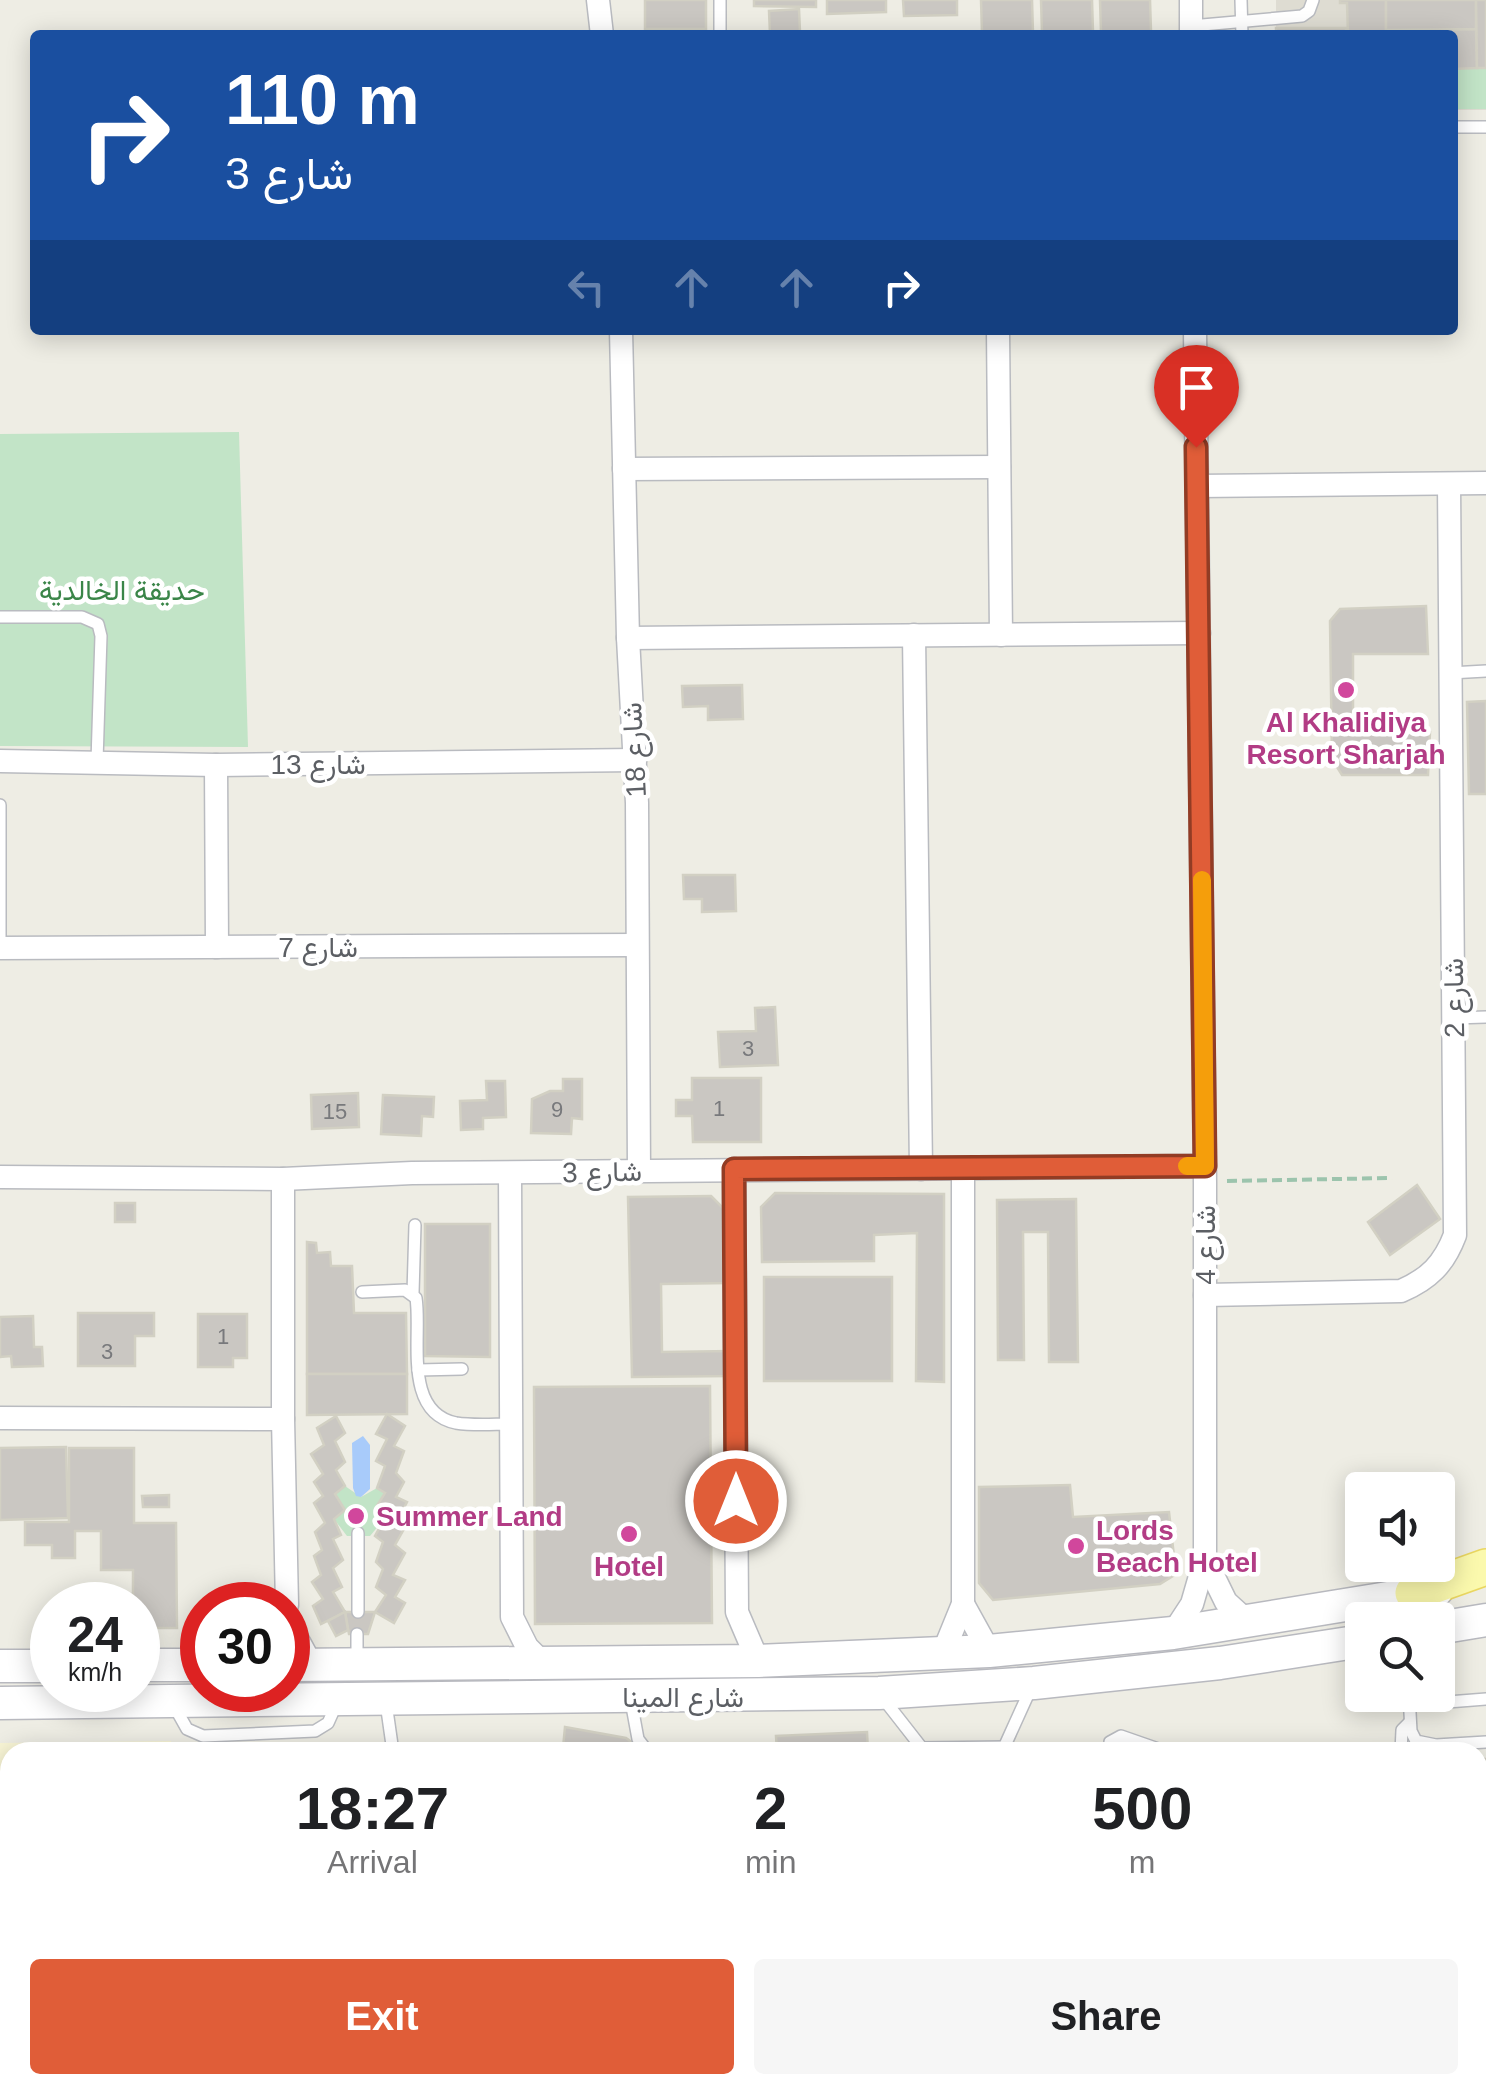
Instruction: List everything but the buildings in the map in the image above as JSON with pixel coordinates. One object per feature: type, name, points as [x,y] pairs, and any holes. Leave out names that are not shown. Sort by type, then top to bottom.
[{"type":"main road","points":[[1413,1593],[1486,1566]]},
{"type":"main road","name":"شارع المينا","points":[[310,1662],[357,1649],[484,1663],[758,1661],[989,1651],[1174,1633],[1486,1582]]},
{"type":"main road","points":[[1455,1625],[1486,1620]]},
{"type":"main road","name":"شارع المينا","points":[[0,1703],[879,1694],[1220,1663],[1345,1644]]},
{"type":"main road","points":[[709,1696],[735,1681],[792,1678],[799,1670],[799,1659]]},
{"type":"main road","points":[[0,1666],[30,1666]]},
{"type":"street","points":[[598,0],[601,30]]},
{"type":"street","points":[[1190,0],[1191,30]]},
{"type":"street","name":"شارع 18","points":[[620,335],[635,760],[639,1171]]},
{"type":"street","points":[[998,335],[1001,634]]},
{"type":"street","name":"شارع 4","points":[[1174,1633],[1192,1604],[1205,1560],[1205,1174],[1195,335]]},
{"type":"street","points":[[624,469],[1000,467]]},
{"type":"street","name":"شارع 2","points":[[1205,1295],[1401,1291],[1436,1271],[1451,1245],[1456,1215],[1449,484]]},
{"type":"street","points":[[1197,486],[1486,484]]},
{"type":"street","points":[[628,638],[1198,633]]},
{"type":"street","points":[[914,635],[921,1168]]},
{"type":"street","name":"شارع 13","points":[[0,761],[216,765],[635,760]]},
{"type":"street","points":[[216,765],[218,947]]},
{"type":"street","name":"شارع 7","points":[[0,948],[637,945]]},
{"type":"street","name":"شارع 3","points":[[0,1177],[283,1179],[921,1168],[1205,1174]]},
{"type":"street","points":[[734,1169],[737,1612],[758,1661]]},
{"type":"street","points":[[944,1654],[963,1604],[963,1169]]},
{"type":"street","points":[[510,1173],[512,1616],[521,1638],[542,1662]]},
{"type":"street","points":[[283,1179],[287,1582]]},
{"type":"street","points":[[0,1418],[283,1419]]},
{"type":"street","name":"شارع 4","points":[[1205,1560],[1226,1602],[1248,1622]]},
{"type":"street","points":[[963,1604],[989,1651]]},
{"type":"street","points":[[715,1660],[737,1612]]},
{"type":"street","points":[[484,1663],[498,1646],[512,1616]]},
{"type":"lane","points":[[720,0],[720,30]]},
{"type":"lane","points":[[1241,0],[1242,28]]},
{"type":"lane","points":[[1191,30],[1242,28],[1302,16],[1313,0]]},
{"type":"lane","points":[[1458,127],[1486,127]]},
{"type":"lane","points":[[0,617],[82,617],[98,624],[101,636],[97,761]]},
{"type":"lane","points":[[1450,673],[1486,671]]},
{"type":"lane","points":[[0,805],[0,948]]},
{"type":"lane","points":[[1454,1018],[1486,1017]]},
{"type":"lane","points":[[415,1225],[412,1294],[417,1303],[418,1370],[423,1396],[446,1419],[456,1423],[512,1424]]},
{"type":"lane","points":[[362,1292],[401,1290],[412,1294]]},
{"type":"lane","points":[[418,1370],[462,1369]]},
{"type":"lane","points":[[358,1532],[358,1612]]},
{"type":"lane","points":[[1011,1742],[1034,1682]]},
{"type":"lane","points":[[879,1694],[917,1742]]},
{"type":"lane","points":[[630,1696],[641,1742]]},
{"type":"lane","points":[[386,1699],[392,1742]]},
{"type":"lane","points":[[1455,1699],[1486,1699]]},
{"type":"lane","points":[[1410,1712],[1412,1736],[1420,1742]]},
{"type":"lane","points":[[1401,1742],[1402,1730],[1410,1722]]},
{"type":"lane","points":[[1110,1742],[1121,1736],[1138,1742]]},
{"type":"path","points":[[1205,1174],[1392,1178]]},
{"type":"shaded area","points":[[1276,0],[1486,0],[1486,110],[1458,110],[1458,30],[1276,30]]},
{"type":"green space","points":[[1486,68],[1486,109],[1458,109],[1458,69]]},
{"type":"green space","name":"حديقة الخالدية","points":[[239,432],[248,747],[0,746],[0,434]]},
{"type":"green space","points":[[345,1486],[361,1497],[377,1488],[385,1493],[375,1508],[385,1518],[370,1536],[347,1536],[334,1519],[335,1494]]},
{"type":"water","points":[[363,1436],[370,1445],[370,1489],[361,1497],[356,1496],[353,1488],[352,1443]]},
{"type":"slow traffic","points":[[1187,1166],[1205,1166],[1202,880]]},
{"type":"place","name":"Al Khalidiya Resort Sharjah","points":[[1346,690]]},
{"type":"place","name":"Summer Land","points":[[356,1516]]},
{"type":"place","name":"Hotel","points":[[629,1534]]},
{"type":"place","name":"Lords Beach Hotel","points":[[1076,1546]]},
{"type":"route","points":[[736,1501],[734,1169],[1205,1166],[1196,447]]}]
